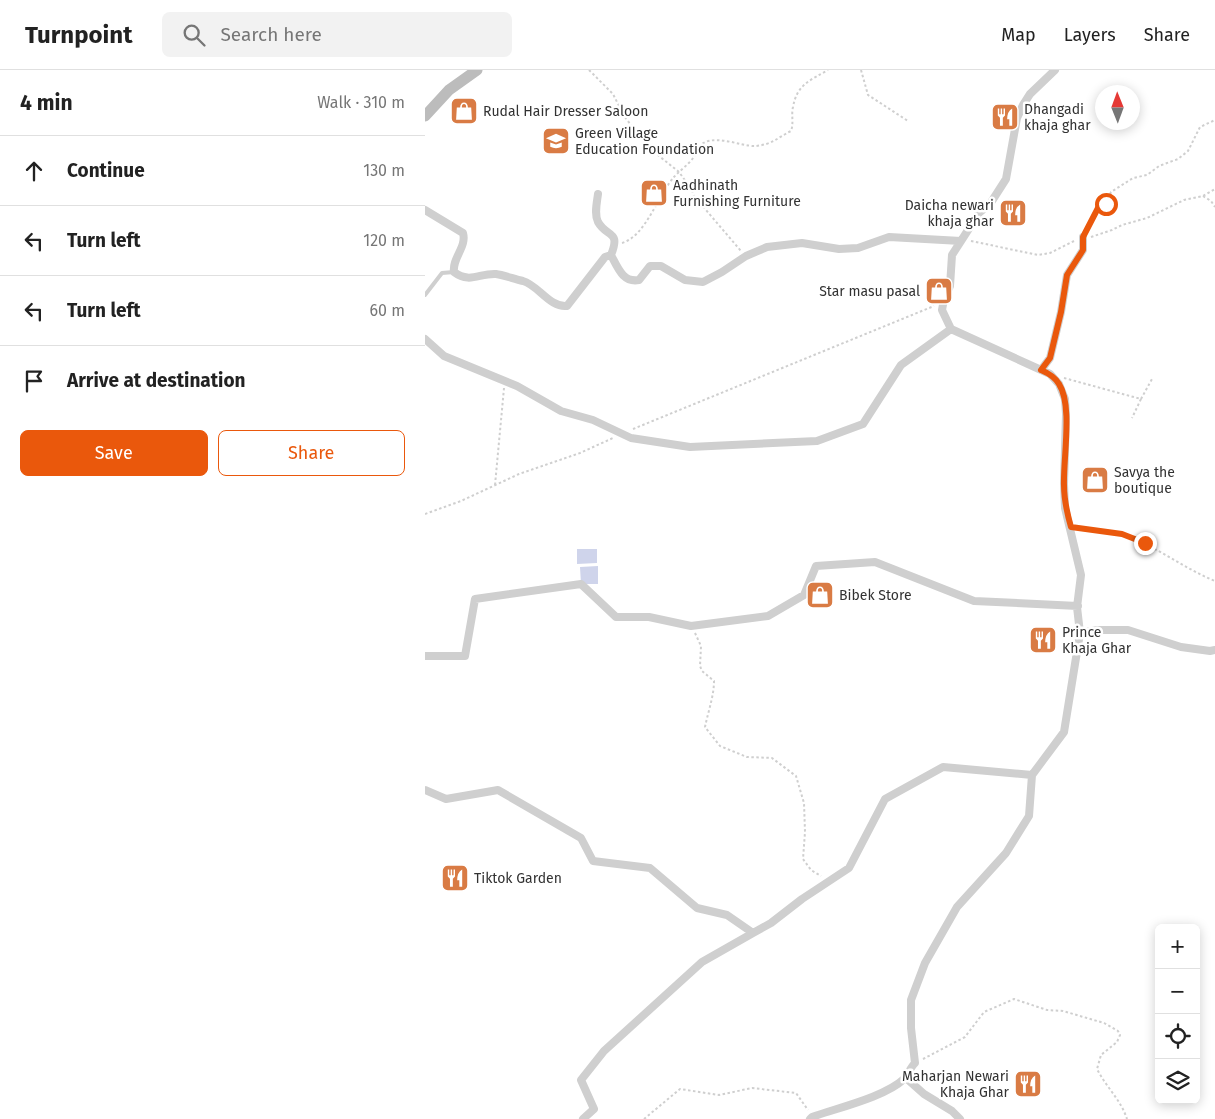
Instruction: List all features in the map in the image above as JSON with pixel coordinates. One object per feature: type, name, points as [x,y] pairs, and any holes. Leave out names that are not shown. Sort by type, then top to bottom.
[{"type":"street","points":[[425,116],[449,90],[477,70]]},
{"type":"street","points":[[811,1118],[873,1096],[906,1078],[915,1063],[911,1028],[911,1000],[925,963],[957,907],[1006,853],[1029,816],[1032,775],[1064,732],[1080,633],[1078,606],[1081,575],[1065,508],[1065,399],[1059,384],[1050,374],[951,329],[942,310],[949,286],[952,255],[979,213],[990,204],[1006,179],[1017,118],[1023,105],[1030,94],[1055,70]]},
{"type":"street","points":[[425,210],[463,232],[464,240],[453,264],[454,272],[464,278],[495,274],[527,282],[563,307],[567,306],[605,257],[611,255],[615,245],[615,239],[612,234],[599,224],[596,216],[598,194]]},
{"type":"street","points":[[611,255],[625,278],[631,282],[639,280],[651,266],[661,266],[685,280],[703,282],[746,256],[767,247],[802,243],[839,249],[858,248],[889,236],[961,241]]},
{"type":"street","points":[[1041,370],[1050,358],[1061,312],[1067,275],[1083,250],[1083,237]]},
{"type":"street","points":[[425,339],[445,356],[539,397],[561,411],[593,420],[631,438],[690,447],[817,441],[863,424],[901,365],[951,329]]},
{"type":"street","points":[[425,656],[465,656],[475,600],[581,584],[616,617],[649,617],[691,626],[768,616],[803,595],[816,566],[875,562],[973,602],[1078,606]]},
{"type":"street","points":[[1080,633],[1098,630],[1128,630],[1181,647],[1215,650]]},
{"type":"street","points":[[583,1119],[594,1109],[581,1080],[604,1052],[702,962],[771,923],[802,899],[849,868],[885,799],[943,767],[1032,775]]},
{"type":"street","points":[[425,790],[447,799],[498,790],[581,838],[593,861],[649,868],[697,908],[727,915],[753,933]]},
{"type":"street","points":[[906,1078],[924,1094],[952,1111],[960,1119]]},
{"type":"lane","points":[[425,295],[442,273],[454,272]]},
{"type":"path","points":[[589,70],[613,94],[624,116],[649,148],[679,172],[693,190],[694,196],[746,256]]},
{"type":"path","points":[[615,245],[627,241],[644,224],[673,178],[695,156],[698,148],[707,142],[724,140],[756,146],[776,141],[782,135],[791,131],[793,107],[801,87],[828,70]]},
{"type":"path","points":[[861,70],[868,95],[907,121]]},
{"type":"path","points":[[1083,237],[1098,208],[1106,204],[1111,192],[1133,178],[1147,175],[1159,166],[1178,159],[1189,150],[1200,127],[1215,120]]},
{"type":"path","points":[[961,241],[978,242],[1038,255],[1050,253],[1083,237],[1090,237],[1112,230],[1123,224],[1147,218],[1183,200],[1203,196],[1215,189]]},
{"type":"path","points":[[1203,196],[1211,201],[1215,207]]},
{"type":"path","points":[[425,514],[461,501],[519,474],[580,452],[665,414],[943,302]]},
{"type":"path","points":[[1050,374],[1141,399]]},
{"type":"path","points":[[1132,418],[1152,379]]},
{"type":"path","points":[[495,485],[504,381]]},
{"type":"path","points":[[1071,527],[1122,534],[1145,543],[1215,581]]},
{"type":"path","points":[[691,626],[701,646],[700,666],[702,671],[714,681],[714,693],[710,702],[705,727],[720,746],[747,757],[772,758],[797,776],[804,803],[805,832],[803,860],[811,870],[830,880]]},
{"type":"path","points":[[915,1063],[965,1037],[984,1012],[1014,999],[1047,1010],[1063,1010],[1104,1024],[1118,1031],[1120,1035],[1117,1042],[1101,1055],[1097,1069],[1123,1106],[1127,1119]]},
{"type":"path","points":[[644,1119],[679,1089],[719,1095],[752,1088],[796,1093],[811,1118]]},
{"type":"water","points":[[577,549],[597,549],[597,563],[577,564]]},
{"type":"water","points":[[598,566],[598,584],[581,584],[580,567]]},
{"type":"place","name":"Rudal Hair Dresser Saloon","points":[[464,111]]},
{"type":"place","name":"Dhangadi khaja ghar","points":[[1005,117]]},
{"type":"place","name":"Green Village Education Foundation","points":[[556,141]]},
{"type":"place","name":"Aadhinath Furnishing Furniture","points":[[654,193]]},
{"type":"place","name":"Daicha newari khaja ghar","points":[[1013,213]]},
{"type":"place","name":"Star masu pasal","points":[[939,291]]},
{"type":"place","name":"Savya the boutique","points":[[1095,480]]},
{"type":"place","name":"Bibek Store","points":[[820,595]]},
{"type":"place","name":"Prince Khaja Ghar","points":[[1043,640]]},
{"type":"place","name":"Tiktok Garden","points":[[455,878]]},
{"type":"place","name":"Maharjan Newari Khaja Ghar","points":[[1028,1084]]},
{"type":"route","points":[[1106,204],[1098,208],[1083,237],[1083,250],[1067,275],[1061,312],[1055,330],[1050,358],[1041,370],[1050,374],[1059,384],[1065,399],[1065,508],[1071,527],[1122,534],[1145,543]]}]
